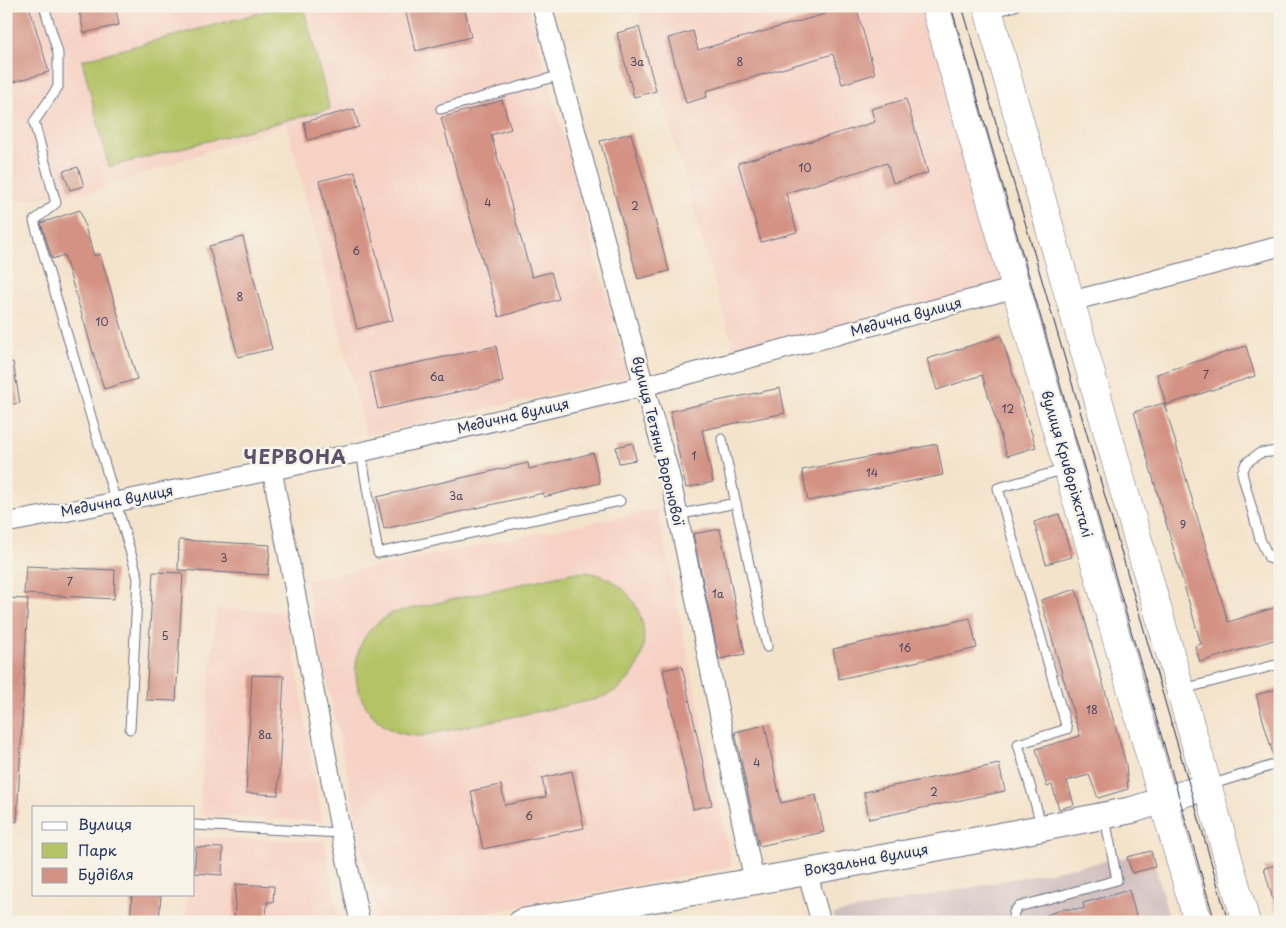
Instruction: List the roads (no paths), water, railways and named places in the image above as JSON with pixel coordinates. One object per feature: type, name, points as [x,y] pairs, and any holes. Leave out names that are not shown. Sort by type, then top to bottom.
[{"type":"main road","name":"вулиця Криворіжсталі","points":[[935,6],[1198,922]]},
{"type":"main road","points":[[988,10],[1246,922]]},
{"type":"street","name":"вулиця Тетяни Воронової","points":[[542,6],[644,386],[669,472],[754,880]]},
{"type":"street","points":[[1071,301],[1280,246]]},
{"type":"street","name":"Медична вулиця","points":[[6,523],[362,452],[644,386],[1015,288]]},
{"type":"street","points":[[272,470],[360,922]]},
{"type":"street","name":"Вокзальна вулиця","points":[[522,922],[560,918],[754,880],[1042,828],[1132,810],[1208,786]]},
{"type":"street","points":[[806,872],[821,922]]},
{"type":"lane","points":[[44,6],[58,53],[58,87],[34,122],[56,203],[34,221],[138,578],[130,729]]},
{"type":"lane","points":[[988,10],[1015,6]]},
{"type":"lane","points":[[441,109],[561,75]]},
{"type":"lane","points":[[722,439],[766,647]]},
{"type":"lane","points":[[1280,451],[1260,453],[1246,463],[1242,474],[1260,540],[1268,558],[1280,562]]},
{"type":"lane","points":[[362,452],[378,554],[620,501]]},
{"type":"lane","points":[[1042,828],[1018,744],[1067,729],[998,488],[1069,468]]},
{"type":"lane","points":[[678,515],[736,503]]},
{"type":"lane","points":[[1180,690],[1280,664]]},
{"type":"lane","points":[[1208,786],[1280,763]]},
{"type":"lane","points":[[1012,922],[1014,912],[1018,906],[1117,880],[1104,815]]},
{"type":"lane","points":[[195,825],[342,833]]},
{"type":"tram line","points":[[951,6],[1215,922]]},
{"type":"tram line","points":[[962,6],[1228,922]]},
{"type":"district","name":"ЧЕРВОНА","points":[[295,457]]}]
